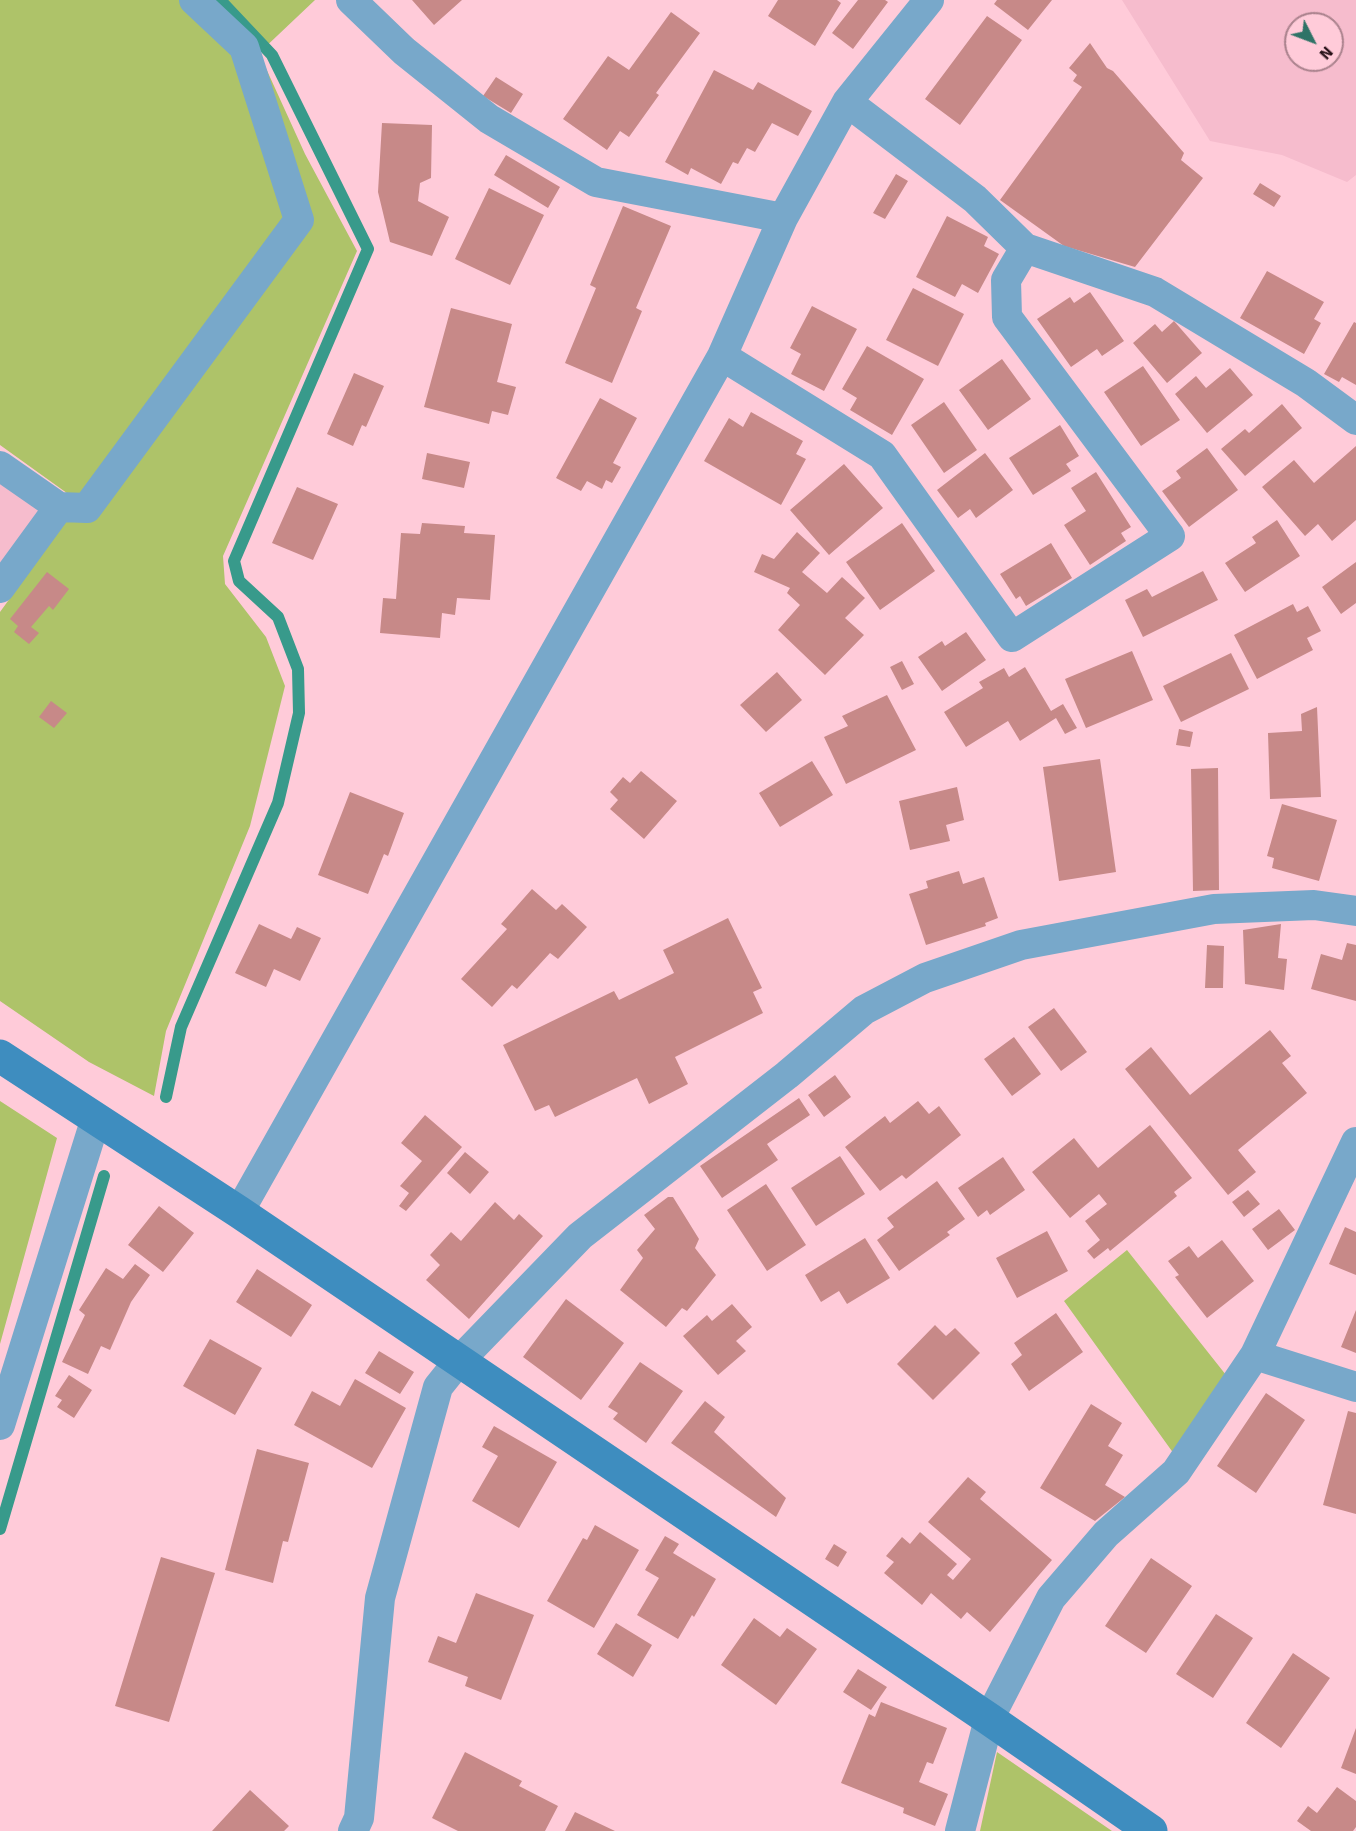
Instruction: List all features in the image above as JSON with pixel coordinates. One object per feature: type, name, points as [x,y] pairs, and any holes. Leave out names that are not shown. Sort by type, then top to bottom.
[{"type":"street","points":[[0,466],[60,507],[87,508],[300,220],[244,47],[194,0]]},
{"type":"street","points":[[351,0],[404,51],[489,119],[596,182],[783,218]]},
{"type":"street","points":[[238,1212],[722,356],[783,218],[847,102],[929,0]]},
{"type":"street","points":[[847,102],[975,199],[1025,248],[1155,292],[1306,383],[1356,420]]},
{"type":"street","points":[[722,356],[882,455],[1012,637],[1170,536],[1007,316],[1006,280],[1025,248]]},
{"type":"street","points":[[0,588],[60,507]]},
{"type":"street","points":[[353,1831],[359,1818],[380,1598],[438,1387],[458,1362],[580,1236],[787,1075],[864,1010],[925,978],[1021,945],[1214,909],[1314,905],[1356,911]]},
{"type":"street","points":[[0,1056],[238,1212],[1151,1831]]},
{"type":"street","points":[[0,1425],[96,1118]]},
{"type":"street","points":[[960,1831],[989,1719],[1051,1598],[1106,1534],[1176,1472],[1255,1355],[1356,1142]]},
{"type":"street","points":[[1255,1355],[1356,1387]]},
{"type":"shaded area","points":[[1122,0],[1356,0],[1356,175],[1347,182],[1282,155],[1210,141]]},
{"type":"shaded area","points":[[0,479],[44,510],[0,568]]},
{"type":"green space","points":[[0,0],[315,0],[259,53],[305,154],[357,251],[223,556],[225,584],[266,637],[285,686],[250,826],[166,1031],[154,1096],[89,1062],[0,1001],[0,612],[58,532],[71,496],[0,445]]},
{"type":"green space","points":[[0,1101],[57,1138],[0,1344]]},
{"type":"green space","points":[[1127,1250],[1226,1375],[1174,1454],[1064,1301]]},
{"type":"green space","points":[[997,1752],[1112,1831],[980,1831]]},
{"type":"building","points":[[412,0],[462,0],[434,25]]},
{"type":"building","points":[[778,0],[837,0],[841,3],[815,46],[768,16]]},
{"type":"building","points":[[858,0],[888,2],[853,49],[832,33]]},
{"type":"building","points":[[997,0],[1052,0],[1028,30],[994,4]]},
{"type":"building","points":[[671,12],[700,33],[656,93],[659,95],[629,137],[620,131],[607,150],[563,119],[608,56],[629,70]]},
{"type":"building","points":[[987,16],[1022,40],[960,125],[925,99]]},
{"type":"building","points":[[1090,43],[1107,68],[1113,71],[1184,153],[1181,160],[1203,178],[1135,267],[1064,246],[1000,200],[1082,87],[1073,81],[1077,75],[1069,68]]},
{"type":"building","points":[[714,70],[753,90],[758,82],[812,111],[798,136],[772,123],[755,152],[747,148],[738,164],[733,162],[721,184],[691,168],[688,175],[665,162]]},
{"type":"building","points":[[496,77],[523,94],[511,113],[483,96]]},
{"type":"building","points":[[382,123],[432,125],[431,178],[420,183],[418,201],[449,217],[432,256],[390,242],[378,192]]},
{"type":"building","points":[[506,155],[560,187],[548,208],[494,175]]},
{"type":"building","points":[[896,174],[908,181],[885,219],[873,213]]},
{"type":"building","points":[[1260,183],[1281,196],[1274,207],[1253,194]]},
{"type":"building","points":[[489,188],[544,215],[510,285],[455,259]]},
{"type":"building","points":[[623,206],[671,226],[636,308],[642,311],[612,383],[565,363],[596,288],[590,285]]},
{"type":"building","points":[[947,216],[988,237],[984,246],[999,254],[978,293],[962,284],[955,297],[916,277]]},
{"type":"building","points":[[1267,271],[1324,302],[1314,319],[1321,323],[1304,354],[1240,318]]},
{"type":"building","points":[[913,288],[964,314],[938,366],[886,340]]},
{"type":"building","points":[[1090,292],[1124,341],[1102,356],[1097,349],[1071,367],[1037,319],[1070,297],[1074,303]]},
{"type":"building","points":[[812,306],[857,329],[824,391],[791,374],[801,354],[790,348]]},
{"type":"building","points":[[451,308],[512,324],[497,382],[516,387],[508,415],[492,411],[489,424],[424,407]]},
{"type":"building","points":[[1174,321],[1202,353],[1167,383],[1133,343],[1155,324],[1162,332]]},
{"type":"building","points":[[1354,322],[1356,323],[1356,385],[1342,377],[1339,382],[1324,374]]},
{"type":"building","points":[[867,346],[924,379],[892,435],[850,410],[857,398],[842,389]]},
{"type":"building","points":[[1002,359],[1031,399],[988,430],[959,390]]},
{"type":"building","points":[[1143,366],[1180,420],[1141,446],[1104,392]]},
{"type":"building","points":[[1230,368],[1253,395],[1207,433],[1175,394],[1196,376],[1206,388]]},
{"type":"building","points":[[354,373],[384,386],[366,427],[362,425],[353,446],[327,434]]},
{"type":"building","points":[[600,398],[637,418],[613,463],[621,467],[612,483],[606,480],[602,489],[587,481],[581,491],[556,478]]},
{"type":"building","points":[[944,402],[977,450],[944,473],[911,425]]},
{"type":"building","points":[[1282,404],[1302,428],[1245,476],[1221,449],[1245,429],[1249,433]]},
{"type":"building","points":[[751,412],[803,441],[796,454],[806,459],[781,505],[704,461],[729,418],[743,427]]},
{"type":"building","points":[[1060,425],[1079,456],[1066,464],[1071,471],[1033,495],[1009,458]]},
{"type":"building","points":[[1356,446],[1356,520],[1332,541],[1318,524],[1305,536],[1262,487],[1294,460],[1314,483]]},
{"type":"building","points":[[1207,448],[1238,490],[1189,527],[1162,491],[1181,478],[1176,471]]},
{"type":"building","points":[[427,453],[470,462],[464,488],[422,479]]},
{"type":"building","points":[[985,453],[1013,490],[976,518],[970,509],[958,518],[937,490]]},
{"type":"building","points":[[844,464],[883,508],[829,555],[790,510]]},
{"type":"building","points":[[1096,472],[1131,527],[1121,533],[1126,541],[1090,565],[1064,525],[1086,511],[1071,488]]},
{"type":"building","points":[[297,487],[338,504],[313,560],[272,543]]},
{"type":"building","points":[[1277,520],[1300,556],[1245,592],[1225,563],[1256,543],[1252,537]]},
{"type":"building","points":[[422,523],[465,526],[464,533],[495,535],[490,600],[457,598],[455,615],[442,613],[440,638],[380,633],[383,598],[396,599],[401,533],[420,534]]},
{"type":"building","points":[[902,523],[935,571],[880,610],[846,562]]},
{"type":"building","points":[[797,532],[820,553],[802,572],[827,593],[842,577],[865,598],[845,618],[864,635],[825,675],[778,630],[800,605],[787,593],[790,588],[754,572],[762,554],[774,559]]},
{"type":"building","points":[[1051,543],[1072,578],[1026,606],[1020,596],[1016,599],[1000,574]]},
{"type":"building","points":[[1356,562],[1356,603],[1341,614],[1322,587]]},
{"type":"building","points":[[1203,571],[1218,600],[1143,637],[1125,600],[1147,589],[1152,597]]},
{"type":"building","points":[[47,572],[69,589],[53,610],[49,606],[31,627],[39,633],[29,644],[14,632],[18,626],[10,619]]},
{"type":"building","points":[[1293,604],[1297,612],[1308,606],[1321,631],[1307,638],[1313,650],[1257,679],[1234,635]]},
{"type":"building","points":[[966,632],[986,660],[942,691],[918,657],[942,641],[945,646]]},
{"type":"building","points":[[1132,651],[1153,700],[1086,728],[1065,679]]},
{"type":"building","points":[[1231,653],[1249,689],[1181,722],[1163,686]]},
{"type":"building","points":[[902,661],[914,684],[902,690],[890,667]]},
{"type":"building","points":[[1025,667],[1051,711],[1063,704],[1077,728],[1065,734],[1056,718],[1020,741],[1008,721],[966,747],[944,712],[983,688],[979,682],[1004,668],[1009,677]]},
{"type":"building","points":[[777,672],[802,700],[766,732],[740,705]]},
{"type":"building","points":[[887,695],[916,750],[846,784],[824,737],[848,726],[842,716]]},
{"type":"building","points":[[51,701],[67,713],[54,728],[39,717]]},
{"type":"building","points":[[1317,707],[1321,797],[1270,799],[1268,733],[1302,731],[1301,714]]},
{"type":"building","points":[[1179,729],[1193,732],[1190,747],[1176,745]]},
{"type":"building","points":[[1100,759],[1116,872],[1059,881],[1043,767]]},
{"type":"building","points":[[812,761],[833,795],[780,827],[759,793]]},
{"type":"building","points":[[1218,768],[1219,890],[1193,891],[1191,769]]},
{"type":"building","points":[[641,771],[677,801],[644,839],[610,809],[618,800],[610,792],[623,777],[630,783]]},
{"type":"building","points":[[957,787],[964,820],[946,825],[950,841],[910,850],[899,801]]},
{"type":"building","points":[[350,792],[404,813],[388,856],[384,854],[368,894],[318,875]]},
{"type":"building","points":[[1282,804],[1337,820],[1319,881],[1272,868],[1274,858],[1267,856]]},
{"type":"building","points":[[959,871],[963,884],[984,877],[998,918],[985,923],[986,926],[926,945],[909,894],[928,888],[926,881]]},
{"type":"building","points":[[532,889],[556,910],[562,904],[587,927],[558,959],[550,953],[517,989],[512,985],[492,1007],[461,979],[507,929],[501,924]]},
{"type":"building","points":[[728,918],[762,988],[753,992],[763,1013],[675,1057],[688,1084],[649,1104],[637,1078],[555,1117],[549,1105],[535,1111],[503,1045],[614,991],[619,1000],[674,973],[663,950]]},
{"type":"building","points":[[259,924],[291,939],[297,927],[321,938],[300,981],[274,969],[266,987],[235,973]]},
{"type":"building","points":[[1281,924],[1278,958],[1287,959],[1284,990],[1245,984],[1243,930]]},
{"type":"building","points":[[1347,943],[1356,945],[1356,1001],[1311,989],[1321,954],[1342,960]]},
{"type":"building","points":[[1207,945],[1224,946],[1223,988],[1205,988]]},
{"type":"building","points":[[1054,1008],[1087,1052],[1061,1071],[1028,1027]]},
{"type":"building","points":[[1270,1030],[1291,1056],[1282,1063],[1307,1093],[1238,1150],[1256,1172],[1228,1195],[1125,1069],[1151,1047],[1190,1095]]},
{"type":"building","points":[[1014,1037],[1041,1074],[1012,1096],[984,1059]]},
{"type":"building","points":[[835,1075],[851,1097],[824,1117],[808,1095]]},
{"type":"building","points":[[799,1098],[810,1115],[767,1144],[778,1160],[722,1198],[700,1166]]},
{"type":"building","points":[[918,1101],[929,1114],[939,1106],[961,1135],[906,1179],[902,1175],[880,1191],[845,1147],[885,1116],[890,1123]]},
{"type":"building","points":[[425,1115],[462,1147],[406,1211],[399,1206],[409,1193],[400,1186],[422,1161],[401,1143]]},
{"type":"building","points":[[1150,1125],[1192,1178],[1174,1192],[1177,1196],[1110,1251],[1108,1248],[1094,1259],[1087,1251],[1100,1240],[1085,1221],[1107,1204],[1099,1194],[1070,1218],[1032,1172],[1074,1138],[1098,1168]]},
{"type":"building","points":[[465,1152],[489,1172],[470,1194],[447,1173]]},
{"type":"building","points":[[840,1156],[865,1194],[816,1226],[791,1188]]},
{"type":"building","points":[[1003,1157],[1025,1190],[990,1215],[987,1210],[978,1217],[958,1188]]},
{"type":"building","points":[[937,1181],[965,1219],[947,1232],[950,1235],[899,1271],[877,1240],[894,1227],[887,1218]]},
{"type":"building","points":[[766,1184],[806,1245],[767,1271],[727,1210]]},
{"type":"building","points":[[1248,1190],[1260,1204],[1244,1217],[1232,1202]]},
{"type":"building","points":[[668,1197],[673,1197],[699,1239],[695,1248],[716,1275],[687,1311],[682,1308],[666,1327],[620,1290],[643,1258],[637,1250],[655,1229],[644,1215]]},
{"type":"building","points":[[495,1202],[514,1220],[519,1214],[543,1236],[469,1319],[426,1280],[440,1265],[430,1255],[451,1232],[461,1241]]},
{"type":"building","points":[[159,1206],[194,1233],[163,1272],[128,1245]]},
{"type":"building","points":[[1279,1209],[1295,1230],[1268,1250],[1252,1229]]},
{"type":"building","points":[[1345,1227],[1356,1232],[1356,1275],[1329,1264]]},
{"type":"building","points":[[1047,1231],[1068,1271],[1017,1298],[996,1258]]},
{"type":"building","points":[[865,1238],[890,1278],[847,1304],[839,1291],[821,1302],[805,1275]]},
{"type":"building","points":[[1222,1240],[1254,1281],[1207,1318],[1175,1277],[1179,1275],[1168,1261],[1189,1246],[1198,1258]]},
{"type":"building","points":[[135,1264],[150,1275],[131,1302],[110,1350],[101,1346],[88,1374],[62,1362],[85,1315],[79,1310],[106,1268],[123,1279]]},
{"type":"building","points":[[257,1269],[312,1305],[291,1337],[236,1302]]},
{"type":"building","points":[[566,1299],[624,1343],[581,1400],[523,1357]]},
{"type":"building","points":[[732,1304],[752,1327],[736,1341],[746,1351],[718,1375],[683,1336],[707,1315],[712,1321]]},
{"type":"building","points":[[1356,1310],[1356,1353],[1341,1347]]},
{"type":"building","points":[[1056,1313],[1083,1352],[1029,1391],[1011,1364],[1022,1355],[1014,1343]]},
{"type":"building","points":[[935,1325],[946,1336],[955,1328],[980,1353],[933,1400],[897,1364]]},
{"type":"building","points":[[210,1339],[262,1368],[235,1415],[183,1386]]},
{"type":"building","points":[[379,1351],[414,1372],[400,1394],[365,1373]]},
{"type":"building","points":[[640,1362],[683,1391],[646,1443],[613,1419],[618,1413],[608,1407]]},
{"type":"building","points":[[69,1375],[92,1390],[74,1418],[57,1407],[62,1400],[55,1396]]},
{"type":"building","points":[[355,1379],[406,1408],[372,1468],[294,1425],[312,1391],[340,1406]]},
{"type":"building","points":[[1266,1393],[1305,1420],[1256,1493],[1217,1466]]},
{"type":"building","points":[[705,1401],[725,1417],[714,1432],[786,1498],[776,1517],[671,1443]]},
{"type":"building","points":[[1091,1404],[1122,1423],[1108,1446],[1123,1455],[1105,1485],[1125,1497],[1095,1521],[1040,1488]]},
{"type":"building","points":[[1348,1411],[1356,1413],[1356,1514],[1323,1505]]},
{"type":"building","points":[[494,1426],[557,1462],[519,1528],[472,1501],[498,1456],[482,1447]]},
{"type":"building","points":[[257,1449],[309,1463],[288,1542],[283,1541],[273,1583],[225,1570]]},
{"type":"building","points":[[968,1477],[986,1492],[980,1499],[1052,1560],[990,1632],[967,1612],[961,1619],[931,1593],[922,1605],[884,1573],[894,1562],[886,1556],[902,1537],[910,1544],[920,1532],[957,1564],[947,1575],[953,1580],[971,1559],[928,1522]]},
{"type":"building","points":[[595,1525],[639,1550],[594,1628],[547,1601],[583,1538],[587,1540]]},
{"type":"building","points":[[665,1536],[679,1544],[673,1553],[716,1579],[678,1639],[637,1615],[659,1578],[645,1570]]},
{"type":"building","points":[[834,1544],[847,1552],[838,1567],[825,1559]]},
{"type":"building","points":[[161,1557],[215,1573],[169,1722],[115,1706]]},
{"type":"building","points":[[1151,1558],[1192,1586],[1146,1653],[1105,1626]]},
{"type":"building","points":[[476,1593],[534,1615],[501,1700],[465,1686],[468,1677],[428,1662],[438,1636],[456,1643]]},
{"type":"building","points":[[1216,1614],[1253,1638],[1213,1698],[1176,1674]]},
{"type":"building","points":[[754,1618],[780,1637],[787,1628],[817,1649],[776,1705],[721,1665]]},
{"type":"building","points":[[616,1623],[652,1645],[633,1677],[597,1654]]},
{"type":"building","points":[[1293,1653],[1330,1678],[1281,1748],[1246,1723]]},
{"type":"building","points":[[858,1669],[887,1687],[871,1710],[843,1692]]},
{"type":"building","points":[[881,1702],[947,1728],[933,1764],[927,1762],[919,1782],[948,1794],[935,1826],[903,1813],[904,1808],[841,1783],[869,1714],[875,1717]]},
{"type":"building","points":[[1356,1728],[1356,1774],[1341,1768]]},
{"type":"building","points":[[465,1752],[522,1781],[519,1786],[558,1806],[545,1831],[458,1831],[432,1818]]},
{"type":"building","points":[[1337,1787],[1356,1801],[1356,1827],[1353,1831],[1311,1831],[1297,1821],[1308,1806],[1317,1813]]},
{"type":"building","points":[[250,1790],[289,1826],[284,1831],[212,1831]]},
{"type":"building","points":[[575,1812],[615,1831],[565,1831]]},
{"type":"waterway","points":[[166,1097],[181,1027],[278,803],[299,713],[298,669],[278,617],[239,581],[234,561],[368,249],[272,55],[220,0]]},
{"type":"waterway","points":[[0,1529],[104,1176]]}]
